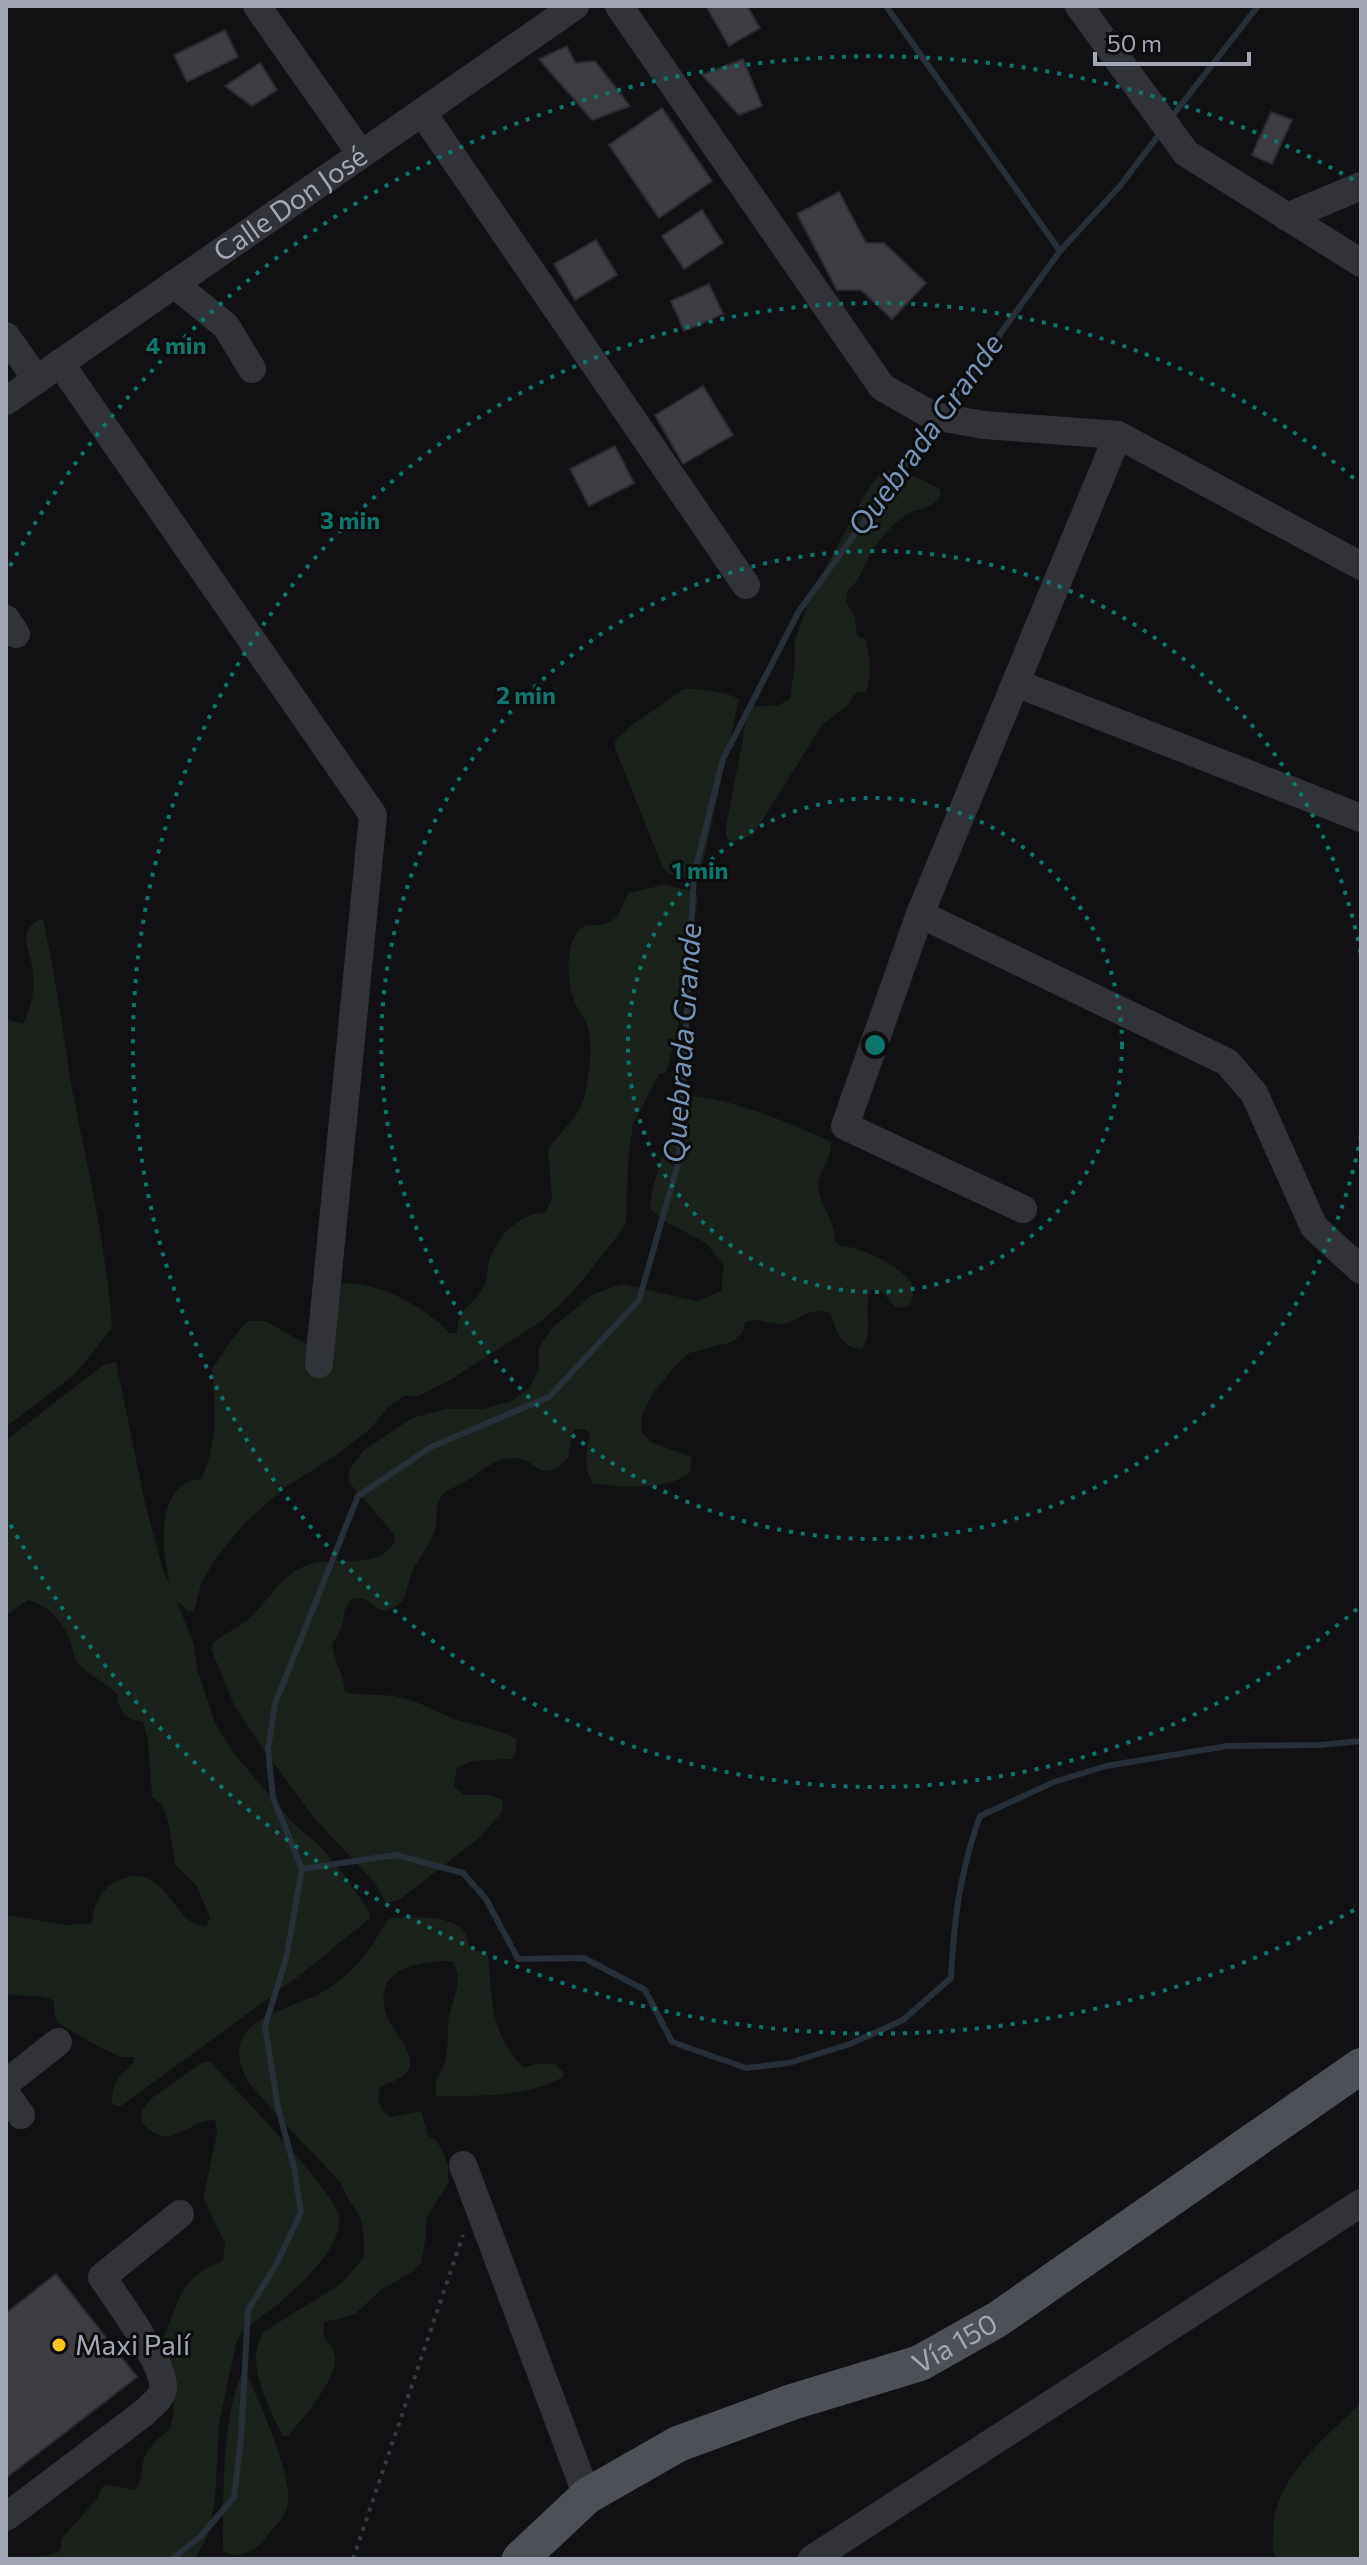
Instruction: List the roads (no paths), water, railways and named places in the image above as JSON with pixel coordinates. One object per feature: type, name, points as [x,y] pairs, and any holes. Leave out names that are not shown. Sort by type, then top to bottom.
[{"type":"main road","name":"Vía 150","points":[[520,2559],[587,2496],[678,2444],[792,2402],[920,2363],[998,2319],[1361,2066]]},
{"type":"street","points":[[257,6],[361,154]]},
{"type":"street","name":"Calle Don José","points":[[6,401],[575,6]]},
{"type":"street","points":[[619,6],[882,387],[933,416],[984,425],[1118,435],[1361,566]]},
{"type":"street","points":[[1079,6],[1186,153],[1361,263]]},
{"type":"street","points":[[422,112],[746,585]]},
{"type":"street","points":[[1287,217],[1361,186]]},
{"type":"street","points":[[174,284],[226,326],[252,369]]},
{"type":"street","points":[[6,336],[37,380]]},
{"type":"street","points":[[60,363],[373,815],[319,1364]]},
{"type":"street","points":[[1023,1209],[845,1126],[920,914],[1118,435]]},
{"type":"street","points":[[1016,683],[1361,818]]},
{"type":"street","points":[[920,914],[1227,1062],[1254,1093],[1314,1227],[1361,1270]]},
{"type":"street","points":[[6,2083],[58,2042]]},
{"type":"street","points":[[463,2165],[474,2202],[587,2496]]},
{"type":"street","points":[[812,2559],[1361,2203]]},
{"type":"street","points":[[6,2517],[145,2412],[161,2396],[163,2387],[159,2366],[102,2277],[180,2214]]},
{"type":"waterway","points":[[886,6],[1060,251]]},
{"type":"waterway","name":"Quebrada Grande","points":[[1170,119],[1258,6]]},
{"type":"waterway","name":"Quebrada Grande","points":[[945,410],[1060,251],[1120,186],[1161,132]]},
{"type":"waterway","name":"Quebrada Grande","points":[[172,2559],[201,2536],[234,2497],[241,2438],[248,2310],[276,2265],[301,2212],[294,2167],[278,2108],[265,2026],[286,1959],[302,1869],[273,1798],[268,1749],[275,1704],[358,1496],[431,1447],[549,1397],[639,1300],[679,1160],[694,875],[723,759],[799,611],[934,425]]},
{"type":"waterway","points":[[302,1869],[396,1855],[463,1873],[486,1899],[518,1959],[584,1958],[645,1990],[672,2042],[746,2068],[789,2063],[850,2044],[903,2020],[951,1978],[959,1896],[967,1856],[980,1816],[1054,1782],[1106,1766],[1227,1746],[1320,1745],[1361,1741]]},
{"type":"place","name":"Maxi Palí","points":[[59,2345]]}]
